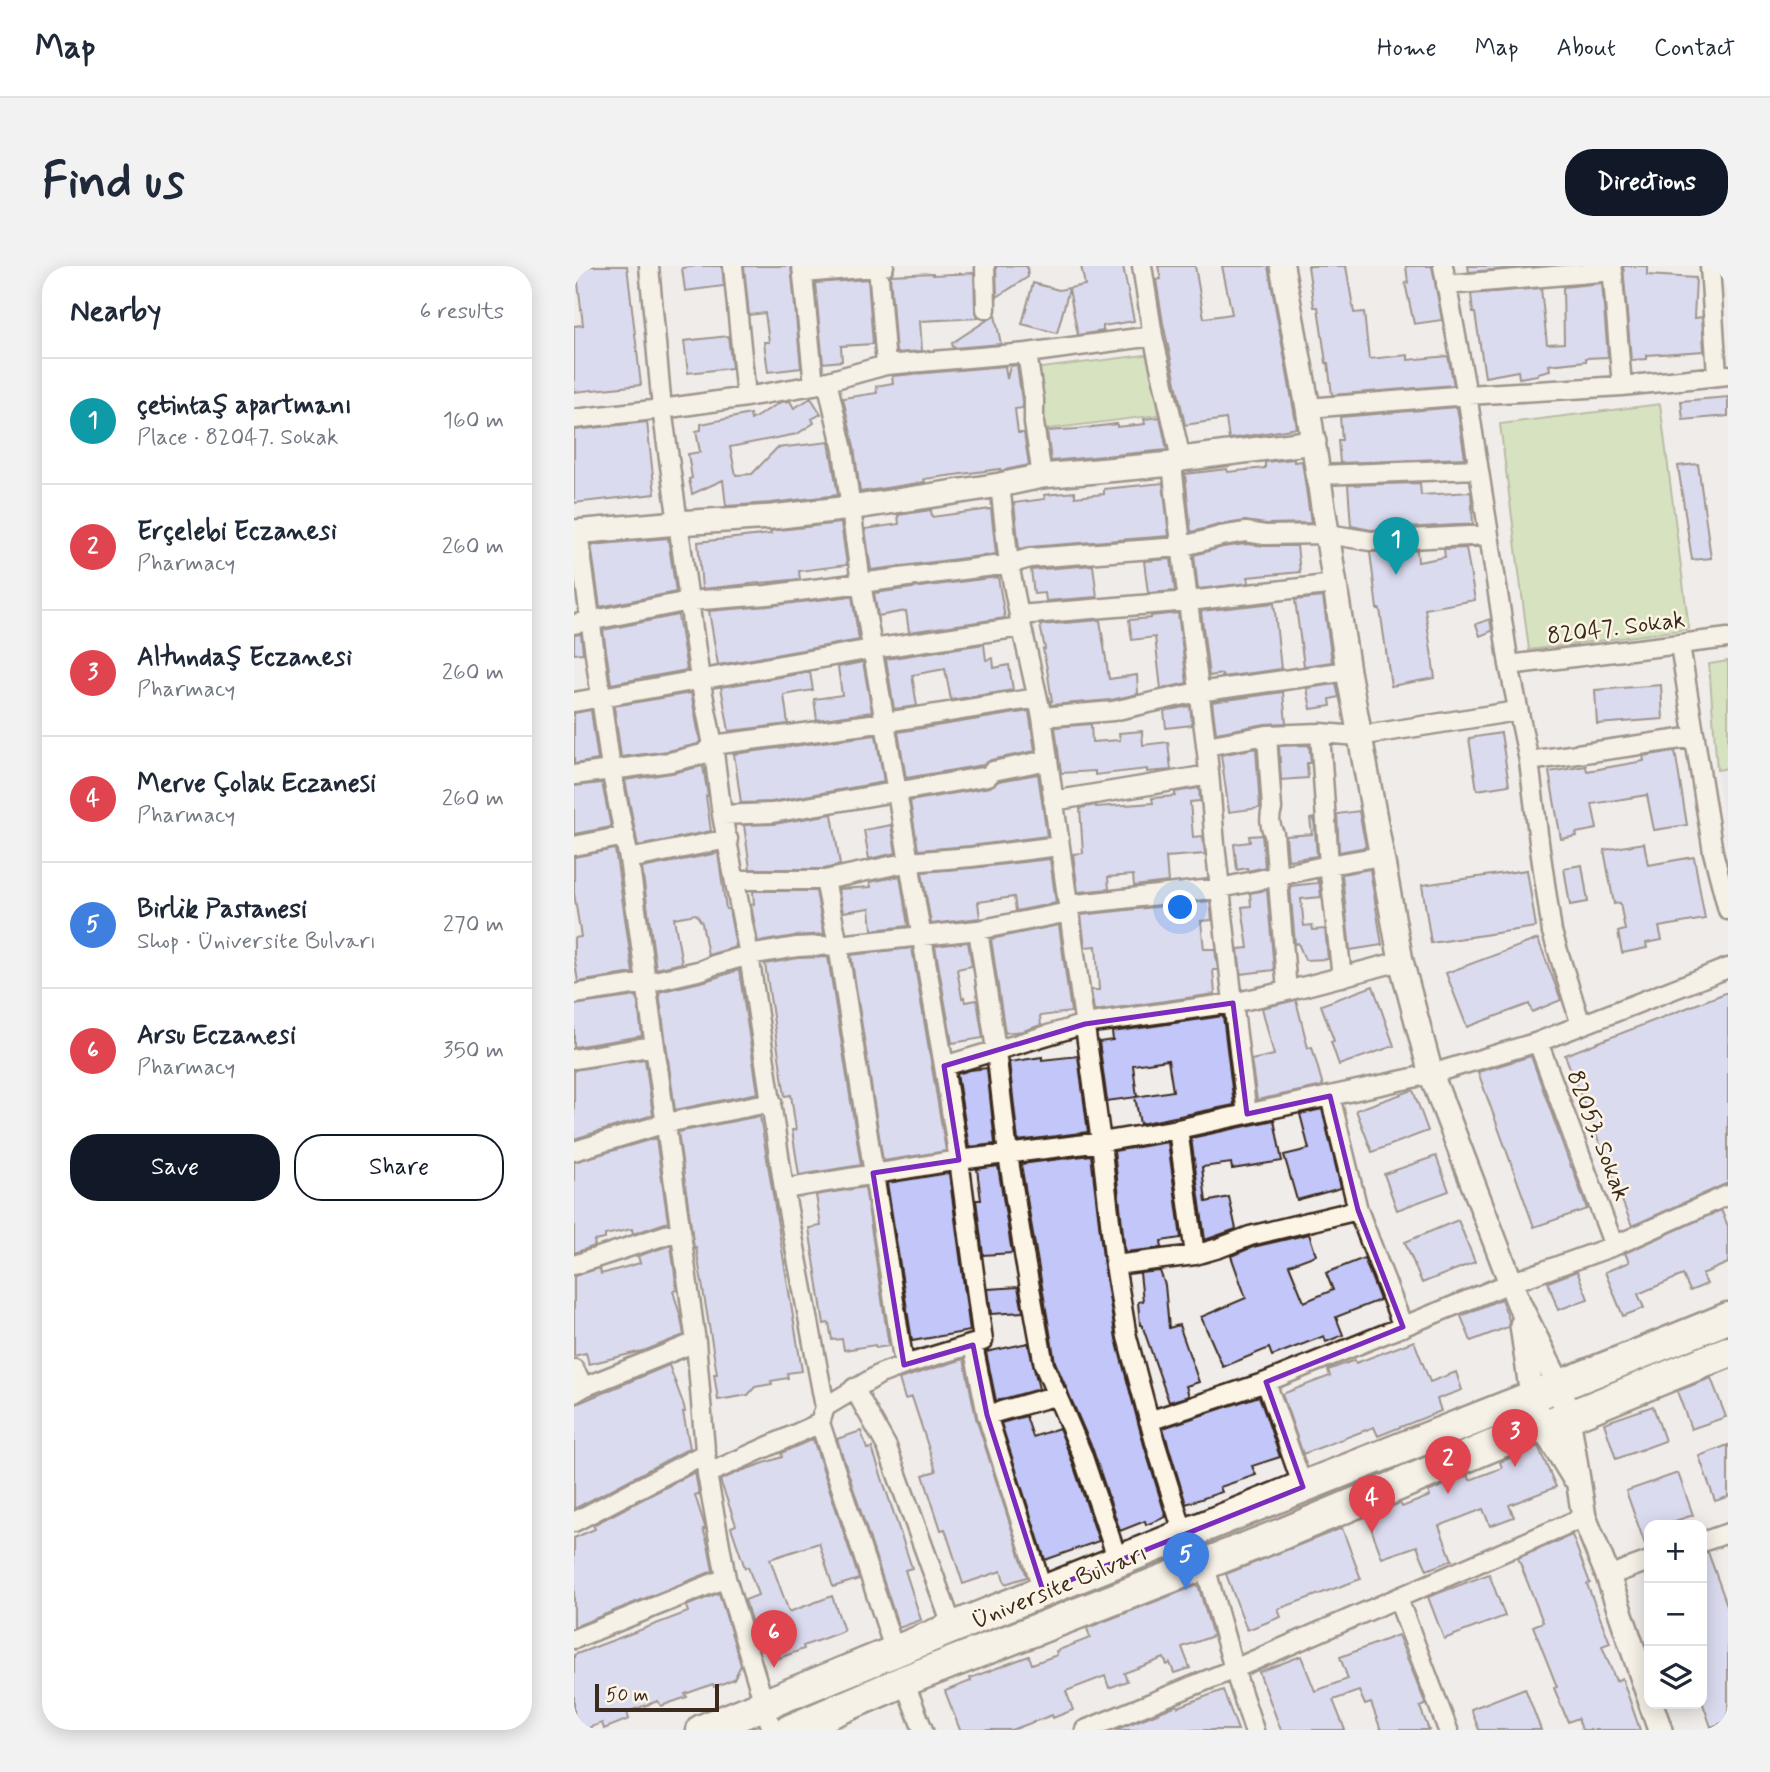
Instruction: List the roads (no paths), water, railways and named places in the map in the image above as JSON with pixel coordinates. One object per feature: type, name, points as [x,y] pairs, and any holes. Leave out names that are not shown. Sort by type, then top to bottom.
[{"type":"main road","name":"Üniversite Bulvarı","points":[[702,1730],[768,1717],[895,1652],[1728,1318]]},
{"type":"main road","name":"Üniversite Bulvarı","points":[[790,1730],[904,1681],[1283,1533],[1728,1352]]},
{"type":"street","points":[[649,266],[662,409],[700,679],[713,745],[722,815],[749,954],[784,1189],[822,1415],[895,1652]]},
{"type":"street","points":[[733,266],[746,397]]},
{"type":"street","points":[[878,266],[886,365]]},
{"type":"street","points":[[707,1474],[822,1415],[854,1388],[880,1374],[904,1364],[983,1341],[959,1160],[861,583],[843,450],[820,383],[803,270],[884,266]]},
{"type":"street","points":[[985,266],[986,309]]},
{"type":"street","points":[[1142,266],[1176,462],[1181,547],[1247,1114]]},
{"type":"street","points":[[1282,266],[1314,442],[1359,736],[1401,961],[1431,1074],[1515,1293],[1555,1421],[1580,1488],[1584,1517],[1608,1576],[1644,1683]]},
{"type":"street","points":[[1443,266],[1467,395],[1509,665],[1529,761],[1552,932],[1581,1025]]},
{"type":"street","points":[[1308,408],[1622,386],[1723,375],[1710,266]]},
{"type":"street","points":[[1446,285],[1612,269],[1622,386]]},
{"type":"street","points":[[574,419],[746,397],[820,383],[886,365],[1027,353],[1153,336]]},
{"type":"street","points":[[1027,353],[1042,476]]},
{"type":"street","points":[[768,1717],[726,1578],[707,1474],[696,1342],[681,1230],[629,859],[600,698],[582,623],[576,532],[772,517],[850,508],[1042,476],[1176,462],[1314,442]]},
{"type":"street","points":[[1319,475],[1478,469]]},
{"type":"street","points":[[1000,485],[1009,564],[1042,717],[1101,1142],[1115,1265],[1127,1337],[1149,1422],[1184,1535]]},
{"type":"street","points":[[582,623],[689,601],[767,595],[1009,564],[1030,558],[1181,547],[1220,536],[1245,533],[1328,534],[1370,541],[1489,535]]},
{"type":"street","points":[[574,702],[1020,621],[1335,584]]},
{"type":"street","name":"82047. Sokak","points":[[1509,665],[1728,638]]},
{"type":"street","points":[[1679,645],[1713,852],[1728,910]]},
{"type":"street","points":[[1042,717],[1113,711],[1198,692],[1348,671]]},
{"type":"street","points":[[574,775],[670,762],[704,754],[713,745],[1037,698]]},
{"type":"street","points":[[1206,746],[1267,735],[1320,733],[1359,736],[1517,711]]},
{"type":"street","points":[[1320,733],[1329,865],[1342,977]]},
{"type":"street","points":[[1267,735],[1272,810],[1270,815],[1274,834],[1287,991]]},
{"type":"street","points":[[1529,761],[1695,737]]},
{"type":"street","points":[[722,815],[772,813],[897,792],[988,776],[993,771],[1048,760]]},
{"type":"street","points":[[1053,801],[1197,777]]},
{"type":"street","points":[[574,846],[625,836]]},
{"type":"street","points":[[629,859],[728,839]]},
{"type":"street","points":[[735,880],[825,880],[909,862],[1059,846]]},
{"type":"street","points":[[574,994],[646,983],[702,970],[749,954],[978,930],[1068,909],[1221,888],[1381,856]]},
{"type":"street","points":[[825,880],[838,945],[904,1364]]},
{"type":"street","points":[[978,930],[1008,1155],[1044,1365],[1082,1454],[1118,1561]]},
{"type":"street","points":[[944,1066],[1085,1024],[1233,1003],[1401,961]]},
{"type":"street","points":[[784,1189],[873,1173],[1178,1129],[1431,1074],[1538,1042],[1728,968]]},
{"type":"street","name":"82053. Sokak","points":[[1538,1042],[1614,1246]]},
{"type":"street","points":[[574,1059],[654,1046]]},
{"type":"street","points":[[1330,1096],[1358,1210],[1403,1327]]},
{"type":"street","points":[[574,1150],[666,1123],[772,1102]]},
{"type":"street","points":[[1178,1129],[1195,1255]]},
{"type":"street","points":[[1149,1422],[1266,1382],[1403,1327],[1515,1293],[1728,1195]]},
{"type":"street","points":[[1115,1265],[1195,1255],[1250,1236],[1358,1210]]},
{"type":"street","points":[[574,1265],[681,1230]]},
{"type":"street","points":[[574,1369],[579,1390],[696,1342]]},
{"type":"street","points":[[973,1345],[987,1416],[1043,1591]]},
{"type":"street","points":[[1266,1382],[1303,1487]]},
{"type":"street","points":[[854,1388],[887,1447],[953,1628]]},
{"type":"street","points":[[987,1416],[1058,1395]]},
{"type":"street","points":[[574,1522],[706,1453]]},
{"type":"street","points":[[1085,1730],[1398,1599],[1584,1517]]},
{"type":"street","points":[[1707,1540],[1728,1533]]},
{"type":"street","points":[[1204,1563],[1254,1730]]},
{"type":"street","points":[[1608,1576],[1644,1563]]},
{"type":"street","points":[[574,1639],[726,1578]]},
{"type":"street","points":[[1398,1599],[1448,1730]]},
{"type":"street","points":[[904,1681],[923,1730]]},
{"type":"street","points":[[1653,1709],[1660,1730]]},
{"type":"place","name":"çetintaş apartmanı","points":[[1396,575]]},
{"type":"place","name":"Altundaş Eczanesi","points":[[1515,1467]]},
{"type":"place","name":"Erçelebi Eczanesi","points":[[1448,1494]]},
{"type":"place","name":"Merve Çolak Eczanesi","points":[[1372,1533]]},
{"type":"place","name":"Birlik Pastanesi","points":[[1186,1590]]},
{"type":"place","name":"Arsu Eczanesi","points":[[774,1668]]}]
